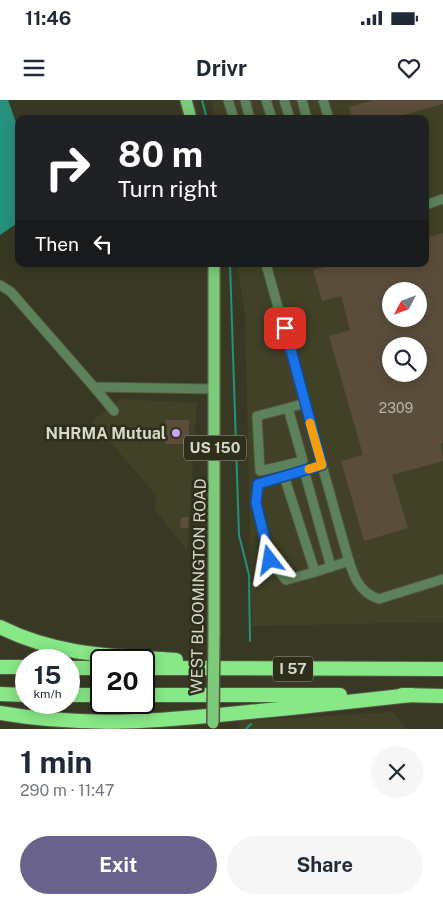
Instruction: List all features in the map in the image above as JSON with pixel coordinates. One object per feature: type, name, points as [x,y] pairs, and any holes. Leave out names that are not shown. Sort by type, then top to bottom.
[{"type":"highway","points":[[0,627],[47,646],[66,651],[278,669]]},
{"type":"highway","points":[[0,667],[15,667]]},
{"type":"highway","name":"I 57","points":[[155,668],[443,669]]},
{"type":"highway","points":[[0,694],[15,694]]},
{"type":"highway","name":"I 57","points":[[155,695],[443,696]]},
{"type":"highway","points":[[0,713],[67,723],[111,724],[162,721],[411,695]]},
{"type":"highway","points":[[87,729],[111,724]]},
{"type":"main road","points":[[186,100],[190,115]]},
{"type":"main road","name":"WEST BLOOMINGTON ROAD","points":[[213,726],[214,267]]},
{"type":"street","points":[[228,100],[233,115]]},
{"type":"street","points":[[245,100],[249,115]]},
{"type":"street","points":[[266,100],[271,115]]},
{"type":"street","points":[[284,100],[289,115]]},
{"type":"street","points":[[302,100],[306,115]]},
{"type":"street","points":[[323,100],[328,115]]},
{"type":"street","points":[[429,204],[443,199]]},
{"type":"street","points":[[267,267],[349,561],[360,587],[369,596],[379,599],[443,579]]},
{"type":"street","points":[[0,285],[11,292],[114,411]]},
{"type":"street","points":[[94,387],[108,389],[214,389]]},
{"type":"street","points":[[288,408],[303,461],[260,471],[257,416],[304,403]]},
{"type":"street","points":[[322,465],[258,484],[256,503],[270,560],[286,580],[349,561]]},
{"type":"street","points":[[304,470],[331,567]]},
{"type":"street","points":[[284,476],[315,572]]},
{"type":"shaded area","points":[[212,100],[443,100],[443,622],[252,626],[245,315],[237,267],[429,267],[429,115],[214,115]]},
{"type":"shaded area","points":[[120,399],[197,403],[187,550],[154,509],[157,496],[92,421]]},
{"type":"shaded area","points":[[393,712],[407,729],[239,729],[239,721]]},
{"type":"water","points":[[0,100],[8,100],[15,120],[15,225],[0,235]]},
{"type":"building","points":[[374,100],[443,100],[443,104],[403,115],[351,115],[349,107]]},
{"type":"building","points":[[443,233],[443,443],[441,444],[443,461],[392,475],[408,528],[364,541],[341,461],[363,455],[329,336],[350,330],[341,296],[322,301],[313,270],[324,267],[429,267],[429,237]]},
{"type":"building","points":[[165,420],[189,420],[189,444],[165,444]]},
{"type":"building","points":[[181,517],[189,517],[188,528],[180,528]]},
{"type":"waterway","points":[[202,100],[206,115]]},
{"type":"waterway","points":[[230,267],[239,535],[249,575],[250,641]]},
{"type":"waterway","points":[[246,729],[251,724]]},
{"type":"slow traffic","points":[[309,469],[322,465],[310,423]]},
{"type":"place","name":"NHRMA Mutual","points":[[176,433]]},
{"type":"route","points":[[270,560],[256,503],[258,484],[322,465],[285,328]]}]
